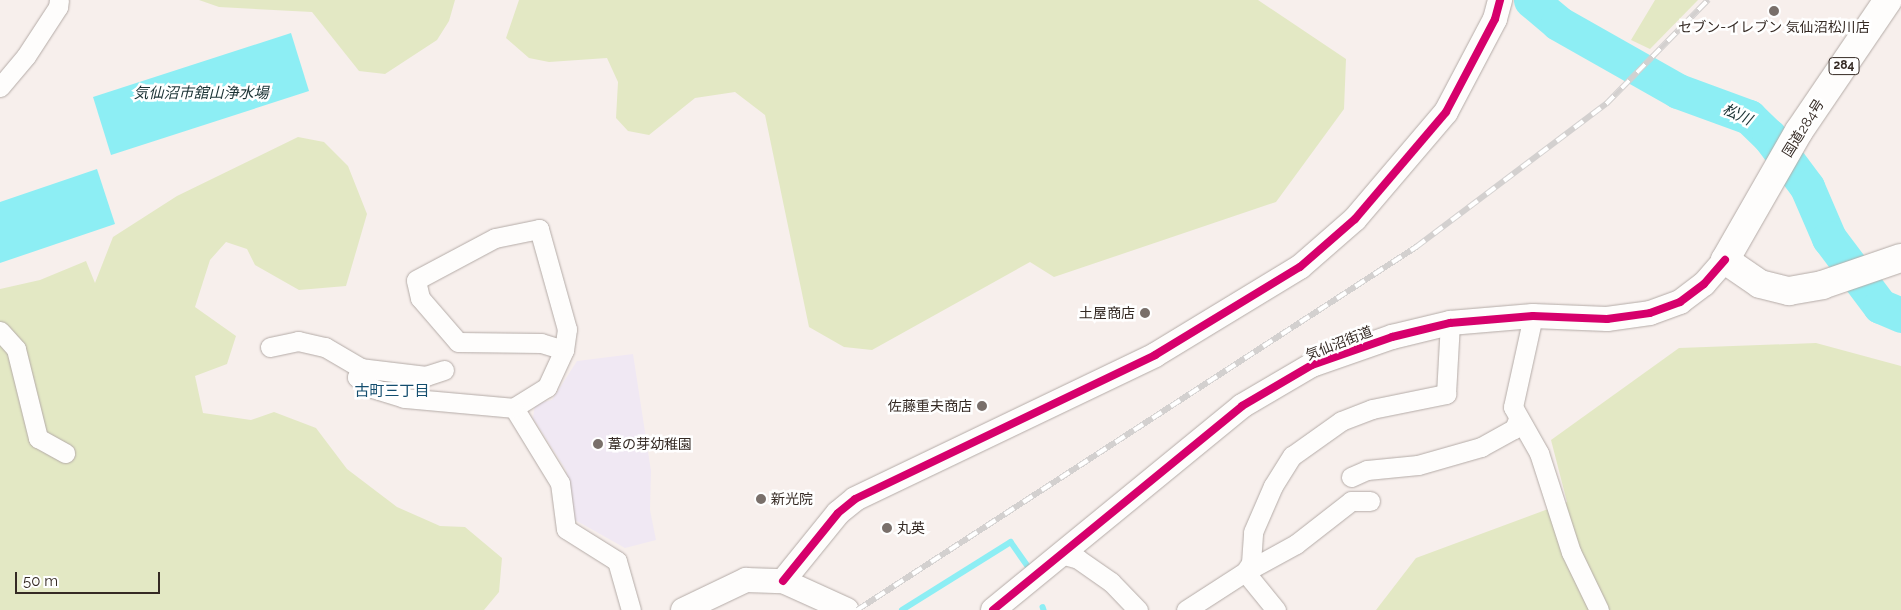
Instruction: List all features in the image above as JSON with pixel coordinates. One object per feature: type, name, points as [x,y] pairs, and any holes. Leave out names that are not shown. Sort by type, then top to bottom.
[{"type":"highway","name":"国道284号","points":[[1725,260],[1800,131],[1888,0]]},
{"type":"highway","points":[[1725,260],[1760,284],[1788,291],[1822,285],[1901,258]]},
{"type":"street","points":[[0,87],[26,56],[58,7],[59,0]]},
{"type":"street","points":[[783,580],[838,513],[855,499],[1155,355],[1300,267],[1355,219],[1446,112],[1498,10]]},
{"type":"street","points":[[362,368],[357,376],[372,388],[404,398],[514,408],[547,387],[564,350],[567,329],[539,228],[495,238],[416,280],[420,298],[458,342],[541,343],[564,350]]},
{"type":"street","name":"気仙沼街道","points":[[993,610],[1242,406],[1304,370],[1392,337],[1450,323],[1532,316],[1607,319],[1650,314],[1680,302],[1704,284],[1725,260]]},
{"type":"street","points":[[1532,316],[1515,388],[1513,407],[1518,420],[1539,453],[1571,552],[1600,610]]},
{"type":"street","points":[[1245,572],[1251,564],[1253,532],[1262,508],[1292,456],[1340,421],[1372,409],[1446,394],[1450,323]]},
{"type":"street","points":[[0,331],[16,349],[38,438],[65,453]]},
{"type":"street","points":[[270,347],[298,341],[325,347],[362,368],[426,376],[444,370]]},
{"type":"street","points":[[514,408],[560,483],[566,529],[617,560],[631,610]]},
{"type":"street","points":[[1351,477],[1367,470],[1418,464],[1481,447],[1514,429],[1518,420]]},
{"type":"street","points":[[1186,610],[1245,572],[1296,544],[1351,501],[1370,501]]},
{"type":"street","points":[[1061,554],[1078,559],[1111,582],[1138,610]]},
{"type":"street","points":[[1245,572],[1276,610]]},
{"type":"street","points":[[683,610],[746,580],[783,580],[847,610]]},
{"type":"shaded area","name":"葦の芽幼稚園","points":[[633,354],[651,471],[650,510],[656,540],[625,548],[575,520],[566,470],[533,418],[535,404],[552,400],[577,361]]},
{"type":"green space","points":[[199,0],[455,0],[449,21],[437,40],[385,74],[359,71],[312,12],[219,7]]},
{"type":"green space","points":[[519,0],[1258,0],[1346,59],[1344,109],[1276,202],[1054,277],[1030,262],[872,350],[844,347],[809,327],[765,115],[735,92],[695,98],[649,135],[628,131],[616,118],[618,82],[607,58],[549,62],[529,58],[506,38]]},
{"type":"green space","points":[[1655,0],[1698,0],[1650,49],[1631,40]]},
{"type":"green space","points":[[298,137],[324,142],[348,166],[367,214],[346,286],[299,290],[255,265],[247,249],[226,242],[210,260],[195,307],[236,336],[227,364],[195,376],[203,413],[251,420],[274,412],[316,428],[347,469],[397,507],[440,526],[465,527],[502,558],[499,592],[484,610],[0,610],[0,336],[52,447],[0,331],[0,289],[40,280],[86,261],[95,283],[113,237],[177,196]]},
{"type":"green space","points":[[1816,343],[1901,366],[1901,610],[1376,610],[1416,558],[1567,502],[1551,440],[1679,348]]},
{"type":"water","name":"気仙沼市舘山浄水場","points":[[291,33],[309,91],[111,155],[93,97]]},
{"type":"water","points":[[97,169],[115,224],[0,263],[0,202]]},
{"type":"waterway","name":"松川","points":[[1531,0],[1558,23],[1678,91],[1749,117],[1769,136],[1807,187],[1829,238],[1880,306],[1901,315]]},
{"type":"waterway","points":[[902,610],[1011,542],[1028,566]]},
{"type":"railway","points":[[857,610],[1416,247],[1606,104],[1708,0]]},
{"type":"cycle path","points":[[783,581],[838,513],[855,499],[1155,355],[1300,267],[1355,219],[1446,112],[1495,19],[1500,0]]},
{"type":"cycle path","points":[[993,610],[1242,406],[1312,365],[1392,337],[1450,323],[1533,316],[1607,319],[1650,313],[1680,302],[1704,284],[1725,260]]},
{"type":"place","name":"セブン-イレブン 気仙沼松川店","points":[[1774,11]]},
{"type":"place","name":"土屋商店","points":[[1145,313]]},
{"type":"place","name":"佐藤重夫商店","points":[[982,406]]},
{"type":"place","name":"葦の芽幼稚園","points":[[598,444]]},
{"type":"place","name":"新光院","points":[[761,499]]},
{"type":"place","name":"丸英","points":[[887,528]]},
{"type":"district","name":"古町三丁目","points":[[392,392]]}]
